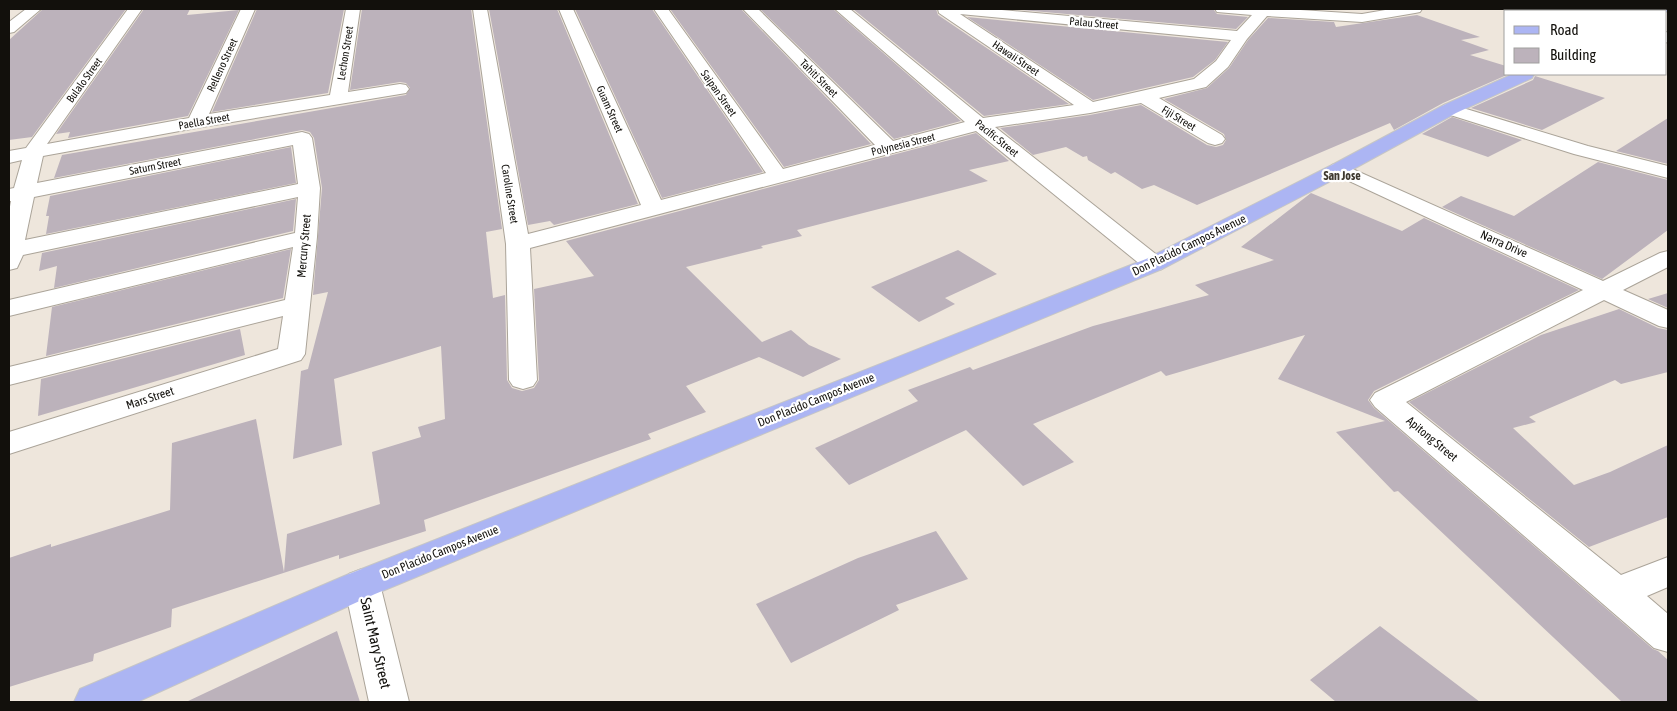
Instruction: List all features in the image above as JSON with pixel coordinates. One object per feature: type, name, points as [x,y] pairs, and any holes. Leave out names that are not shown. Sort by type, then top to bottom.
[{"type":"main road","name":"Don Placido Campos Avenue","points":[[94,702],[362,584],[1154,264],[1339,169],[1450,109],[1524,75]]},
{"type":"street","points":[[9,29],[34,9]]},
{"type":"street","name":"Bulalo Street","points":[[10,256],[16,193],[37,144],[135,9]]},
{"type":"street","name":"Relleno Street","points":[[196,122],[248,9]]},
{"type":"street","name":"Lechon Street","points":[[338,98],[353,9]]},
{"type":"street","name":"Caroline Street","points":[[480,9],[518,244],[523,380]]},
{"type":"street","name":"Guam Street","points":[[566,9],[654,210]]},
{"type":"street","name":"Saipan Street","points":[[661,9],[778,176]]},
{"type":"street","name":"Tahiti Street","points":[[750,9],[889,148]]},
{"type":"street","name":"Pacific Street","points":[[842,9],[979,124],[1154,264]]},
{"type":"street","name":"Hawaii Street","points":[[942,9],[1090,108]]},
{"type":"street","name":"Palau Street","points":[[947,9],[1241,36]]},
{"type":"street","points":[[1222,9],[1362,18],[1415,9]]},
{"type":"street","name":"Polynesia Street","points":[[518,244],[979,124],[1090,108],[1200,83],[1222,64],[1241,36],[1263,12]]},
{"type":"street","name":"Paella Street","points":[[9,157],[196,122],[400,89]]},
{"type":"street","name":"Fiji Street","points":[[1144,97],[1215,139]]},
{"type":"street","points":[[1450,109],[1581,150],[1668,172]]},
{"type":"street","name":"Mercury Street","points":[[290,354],[306,236],[309,188],[302,138]]},
{"type":"street","name":"Saturn Street","points":[[16,193],[302,138]]},
{"type":"street","name":"Narra Drive","points":[[1339,169],[1668,320]]},
{"type":"street","points":[[10,256],[309,188]]},
{"type":"street","points":[[9,308],[306,236]]},
{"type":"street","points":[[1604,290],[1668,258]]},
{"type":"street","name":"Apitong Street","points":[[1604,290],[1385,400],[1668,636]]},
{"type":"street","points":[[9,376],[298,305]]},
{"type":"street","name":"Mars Street","points":[[9,443],[290,354]]},
{"type":"street","points":[[1617,593],[1668,571]]},
{"type":"street","name":"Saint Mary Street","points":[[362,584],[389,702]]},
{"type":"building","points":[[43,9],[126,9],[32,137],[9,140],[9,40]]},
{"type":"building","points":[[144,9],[190,9],[187,15],[239,10],[188,116],[68,138],[70,132],[56,134]]},
{"type":"building","points":[[257,9],[344,9],[328,93],[212,112]]},
{"type":"building","points":[[362,9],[471,9],[502,229],[486,232],[493,298],[505,295],[507,380],[512,388],[522,391],[534,388],[539,380],[534,289],[594,276],[566,241],[976,133],[1009,161],[969,170],[988,181],[797,230],[802,236],[761,246],[763,248],[686,267],[762,342],[791,330],[809,345],[841,359],[803,377],[759,357],[686,386],[706,412],[648,434],[651,439],[424,520],[426,531],[339,559],[339,555],[172,609],[171,627],[94,654],[93,661],[9,687],[9,558],[170,510],[172,443],[256,419],[284,572],[287,534],[380,504],[372,452],[421,437],[418,427],[445,419],[441,346],[334,379],[342,445],[293,459],[301,371],[308,369],[328,292],[313,295],[322,188],[314,138],[310,132],[302,130],[54,178],[62,155],[406,95],[410,88],[406,83],[400,82],[350,90]]},
{"type":"building","points":[[489,9],[557,9],[638,204],[554,225],[550,221],[528,225]]},
{"type":"building","points":[[575,9],[652,9],[763,172],[662,198]]},
{"type":"building","points":[[670,9],[741,9],[871,144],[784,167]]},
{"type":"building","points":[[760,9],[833,9],[961,121],[894,139]]},
{"type":"building","points":[[853,9],[936,9],[938,15],[1069,104],[984,116]]},
{"type":"building","points":[[1009,9],[1213,9],[1217,14],[1248,17],[1236,29]]},
{"type":"building","points":[[1417,15],[1480,37],[1461,40],[1489,50],[1470,55],[1504,65],[1504,75],[1507,75],[1443,103],[1394,130],[1390,123],[1197,205],[1154,185],[1142,189],[1115,172],[1111,174],[1088,160],[1087,156],[1083,157],[1066,147],[1033,155],[1000,128],[1090,115],[1141,105],[1207,145],[1216,147],[1223,145],[1226,140],[1224,134],[1164,99],[1207,88],[1229,68],[1248,40],[1268,18],[1334,22],[1336,27]]},
{"type":"building","points":[[967,17],[1228,42],[1215,60],[1193,77],[1093,100]]},
{"type":"building","points":[[1535,76],[1605,98],[1542,130],[1471,108],[1533,80]]},
{"type":"building","points":[[1452,117],[1522,140],[1488,157],[1422,134]]},
{"type":"building","points":[[1668,118],[1668,164],[1616,151]]},
{"type":"building","points":[[291,147],[296,183],[46,234],[49,216],[46,216],[50,196]]},
{"type":"building","points":[[1598,162],[1668,180],[1668,230],[1602,279],[1442,207],[1461,196],[1514,216]]},
{"type":"building","points":[[1311,193],[1402,231],[1424,218],[1579,290],[1374,391],[1368,400],[1374,408],[1668,660],[1668,702],[1622,702],[1398,491],[1394,492],[1336,432],[1385,421],[1278,379],[1305,335],[1166,376],[1161,371],[1033,424],[1074,462],[1023,486],[966,430],[849,485],[815,448],[918,401],[908,390],[970,367],[973,370],[1093,326],[1209,295],[1195,285],[1274,260],[1241,247]]},
{"type":"building","points":[[296,199],[293,231],[54,288],[57,266],[39,271],[42,253]]},
{"type":"building","points":[[291,249],[283,298],[46,356],[52,307]]},
{"type":"building","points":[[958,250],[997,274],[945,298],[955,304],[919,322],[871,287]]},
{"type":"building","points":[[1668,293],[1668,308],[1648,299]]},
{"type":"building","points":[[1619,309],[1658,328],[1668,330],[1668,372],[1621,384],[1615,380],[1529,417],[1536,422],[1513,428],[1574,485],[1610,472],[1668,445],[1668,517],[1589,547],[1409,402],[1541,335]]},
{"type":"building","points":[[240,329],[245,355],[38,416],[41,379]]},
{"type":"building","points":[[936,531],[968,579],[896,605],[899,610],[791,663],[756,604],[858,558]]},
{"type":"building","points":[[1380,626],[1480,702],[1336,702],[1310,680]]},
{"type":"building","points":[[337,631],[360,702],[186,702]]},
{"type":"district","name":"San Jose","points":[[1342,176]]}]
